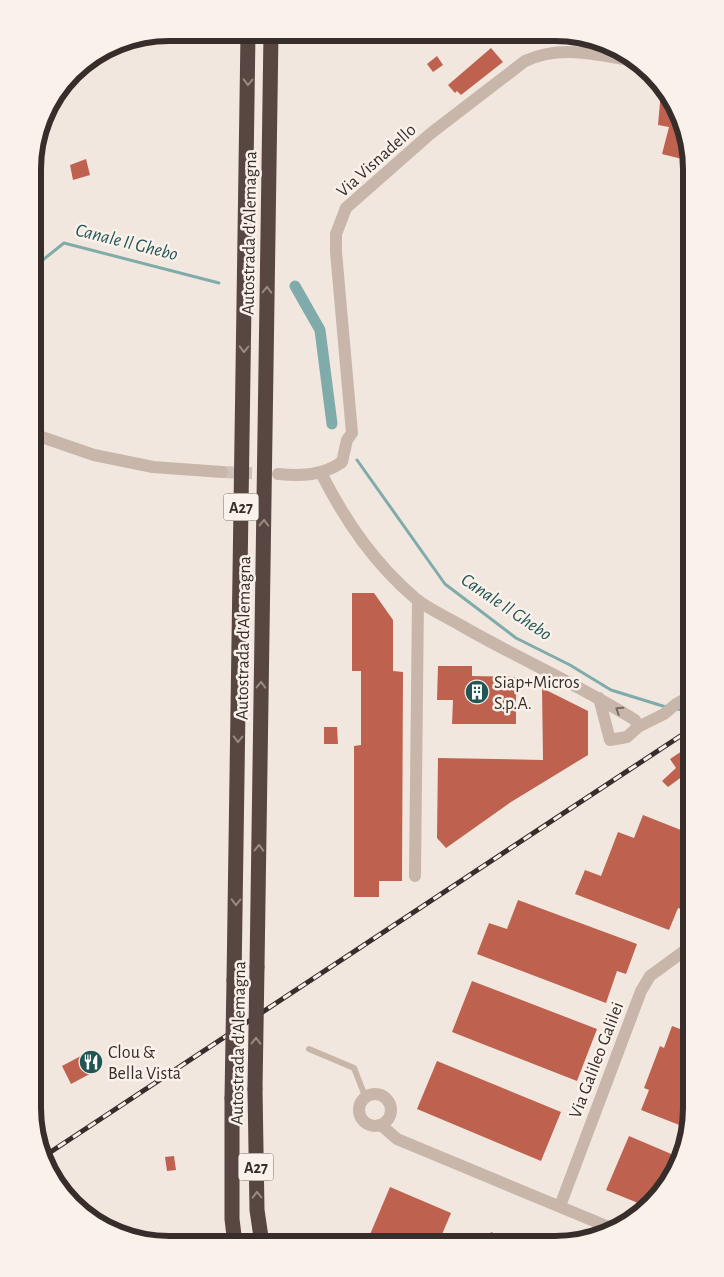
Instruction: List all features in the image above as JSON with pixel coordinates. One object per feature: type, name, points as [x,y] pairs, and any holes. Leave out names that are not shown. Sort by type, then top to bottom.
[{"type":"highway","name":"Autostrada d'Alemagna","points":[[234,1236],[232,1219],[232,1098],[248,42]]},
{"type":"highway","name":"Autostrada d'Alemagna","points":[[261,1236],[257,1210],[254,1089],[271,42]]},
{"type":"street","name":"Via Visnadello","points":[[278,474],[301,476],[321,473],[342,462],[347,440],[352,433],[336,252],[336,234],[346,208],[430,134],[525,61],[538,55],[571,50],[619,59]]},
{"type":"street","points":[[41,437],[94,455],[153,467],[222,472]]},
{"type":"street","points":[[321,473],[341,514],[375,559],[418,600],[517,657],[599,698],[635,720],[638,726]]},
{"type":"street","points":[[415,876],[418,600]]},
{"type":"street","points":[[599,698],[610,740],[627,737],[638,726],[664,714],[682,701]]},
{"type":"street","name":"Via Galileo Galilei","points":[[560,1206],[641,991],[650,976],[682,952]]},
{"type":"street","points":[[376,1093],[386,1097],[389,1102],[389,1118],[381,1125],[371,1126],[362,1120],[359,1115],[359,1104],[365,1096],[376,1093]]},
{"type":"street","points":[[381,1125],[398,1140],[605,1225]]},
{"type":"lane","points":[[309,1049],[354,1068],[365,1096]]},
{"type":"building","points":[[491,48],[503,62],[461,95],[457,91],[455,93],[448,85]]},
{"type":"building","points":[[437,56],[443,65],[433,72],[427,64]]},
{"type":"building","points":[[660,97],[676,128],[682,159],[662,154],[669,127],[658,125]]},
{"type":"building","points":[[86,159],[90,175],[73,180],[70,165]]},
{"type":"building","points":[[352,593],[374,593],[393,620],[393,671],[403,672],[402,881],[379,881],[379,897],[354,897],[354,746],[361,745],[361,671],[352,671]]},
{"type":"building","name":"Siap+Micros S.p.A.","points":[[438,666],[472,666],[472,676],[516,677],[516,724],[452,724],[453,700],[437,700]]},
{"type":"building","points":[[542,688],[588,711],[588,755],[511,802],[446,848],[437,838],[438,758],[543,760]]},
{"type":"building","points":[[324,727],[337,727],[338,744],[324,744]]},
{"type":"building","points":[[682,751],[682,776],[668,787],[662,781],[676,768],[670,759]]},
{"type":"building","points":[[643,815],[682,831],[682,910],[678,908],[669,930],[575,894],[585,870],[601,876],[618,832],[634,838]]},
{"type":"building","points":[[518,900],[637,944],[626,974],[617,971],[606,1003],[477,954],[489,923],[507,929]]},
{"type":"building","points":[[472,981],[597,1029],[577,1081],[452,1032]]},
{"type":"building","points":[[672,1026],[682,1030],[681,1126],[641,1110],[649,1090],[644,1088],[660,1046],[664,1048]]},
{"type":"building","points":[[92,1050],[101,1068],[71,1084],[62,1066]]},
{"type":"building","points":[[437,1061],[561,1112],[541,1161],[417,1109]]},
{"type":"building","points":[[629,1136],[674,1155],[666,1172],[656,1186],[639,1203],[606,1190]]},
{"type":"building","points":[[174,1156],[176,1170],[167,1171],[165,1157]]},
{"type":"building","points":[[390,1187],[451,1213],[441,1236],[369,1236]]},
{"type":"building","points":[[491,1232],[501,1236],[489,1236]]},
{"type":"waterway","name":"Canale Il Ghebo","points":[[41,261],[64,243],[219,283]]},
{"type":"waterway","name":"Canale Il Ghebo","points":[[295,286],[320,330],[332,424]]},
{"type":"waterway","name":"Canale Il Ghebo","points":[[357,460],[445,584],[516,638],[570,665],[611,690],[666,707]]},
{"type":"waterway","name":"Canale Il Ghebo","points":[[677,709],[682,710]]},
{"type":"tunnel","points":[[222,472],[273,474]]},
{"type":"railway","points":[[49,1153],[682,735]]},
{"type":"place","name":"Siap+Micros S.p.A.","points":[[477,692]]},
{"type":"place","name":"Clou & Bella Vista","points":[[91,1062]]}]
